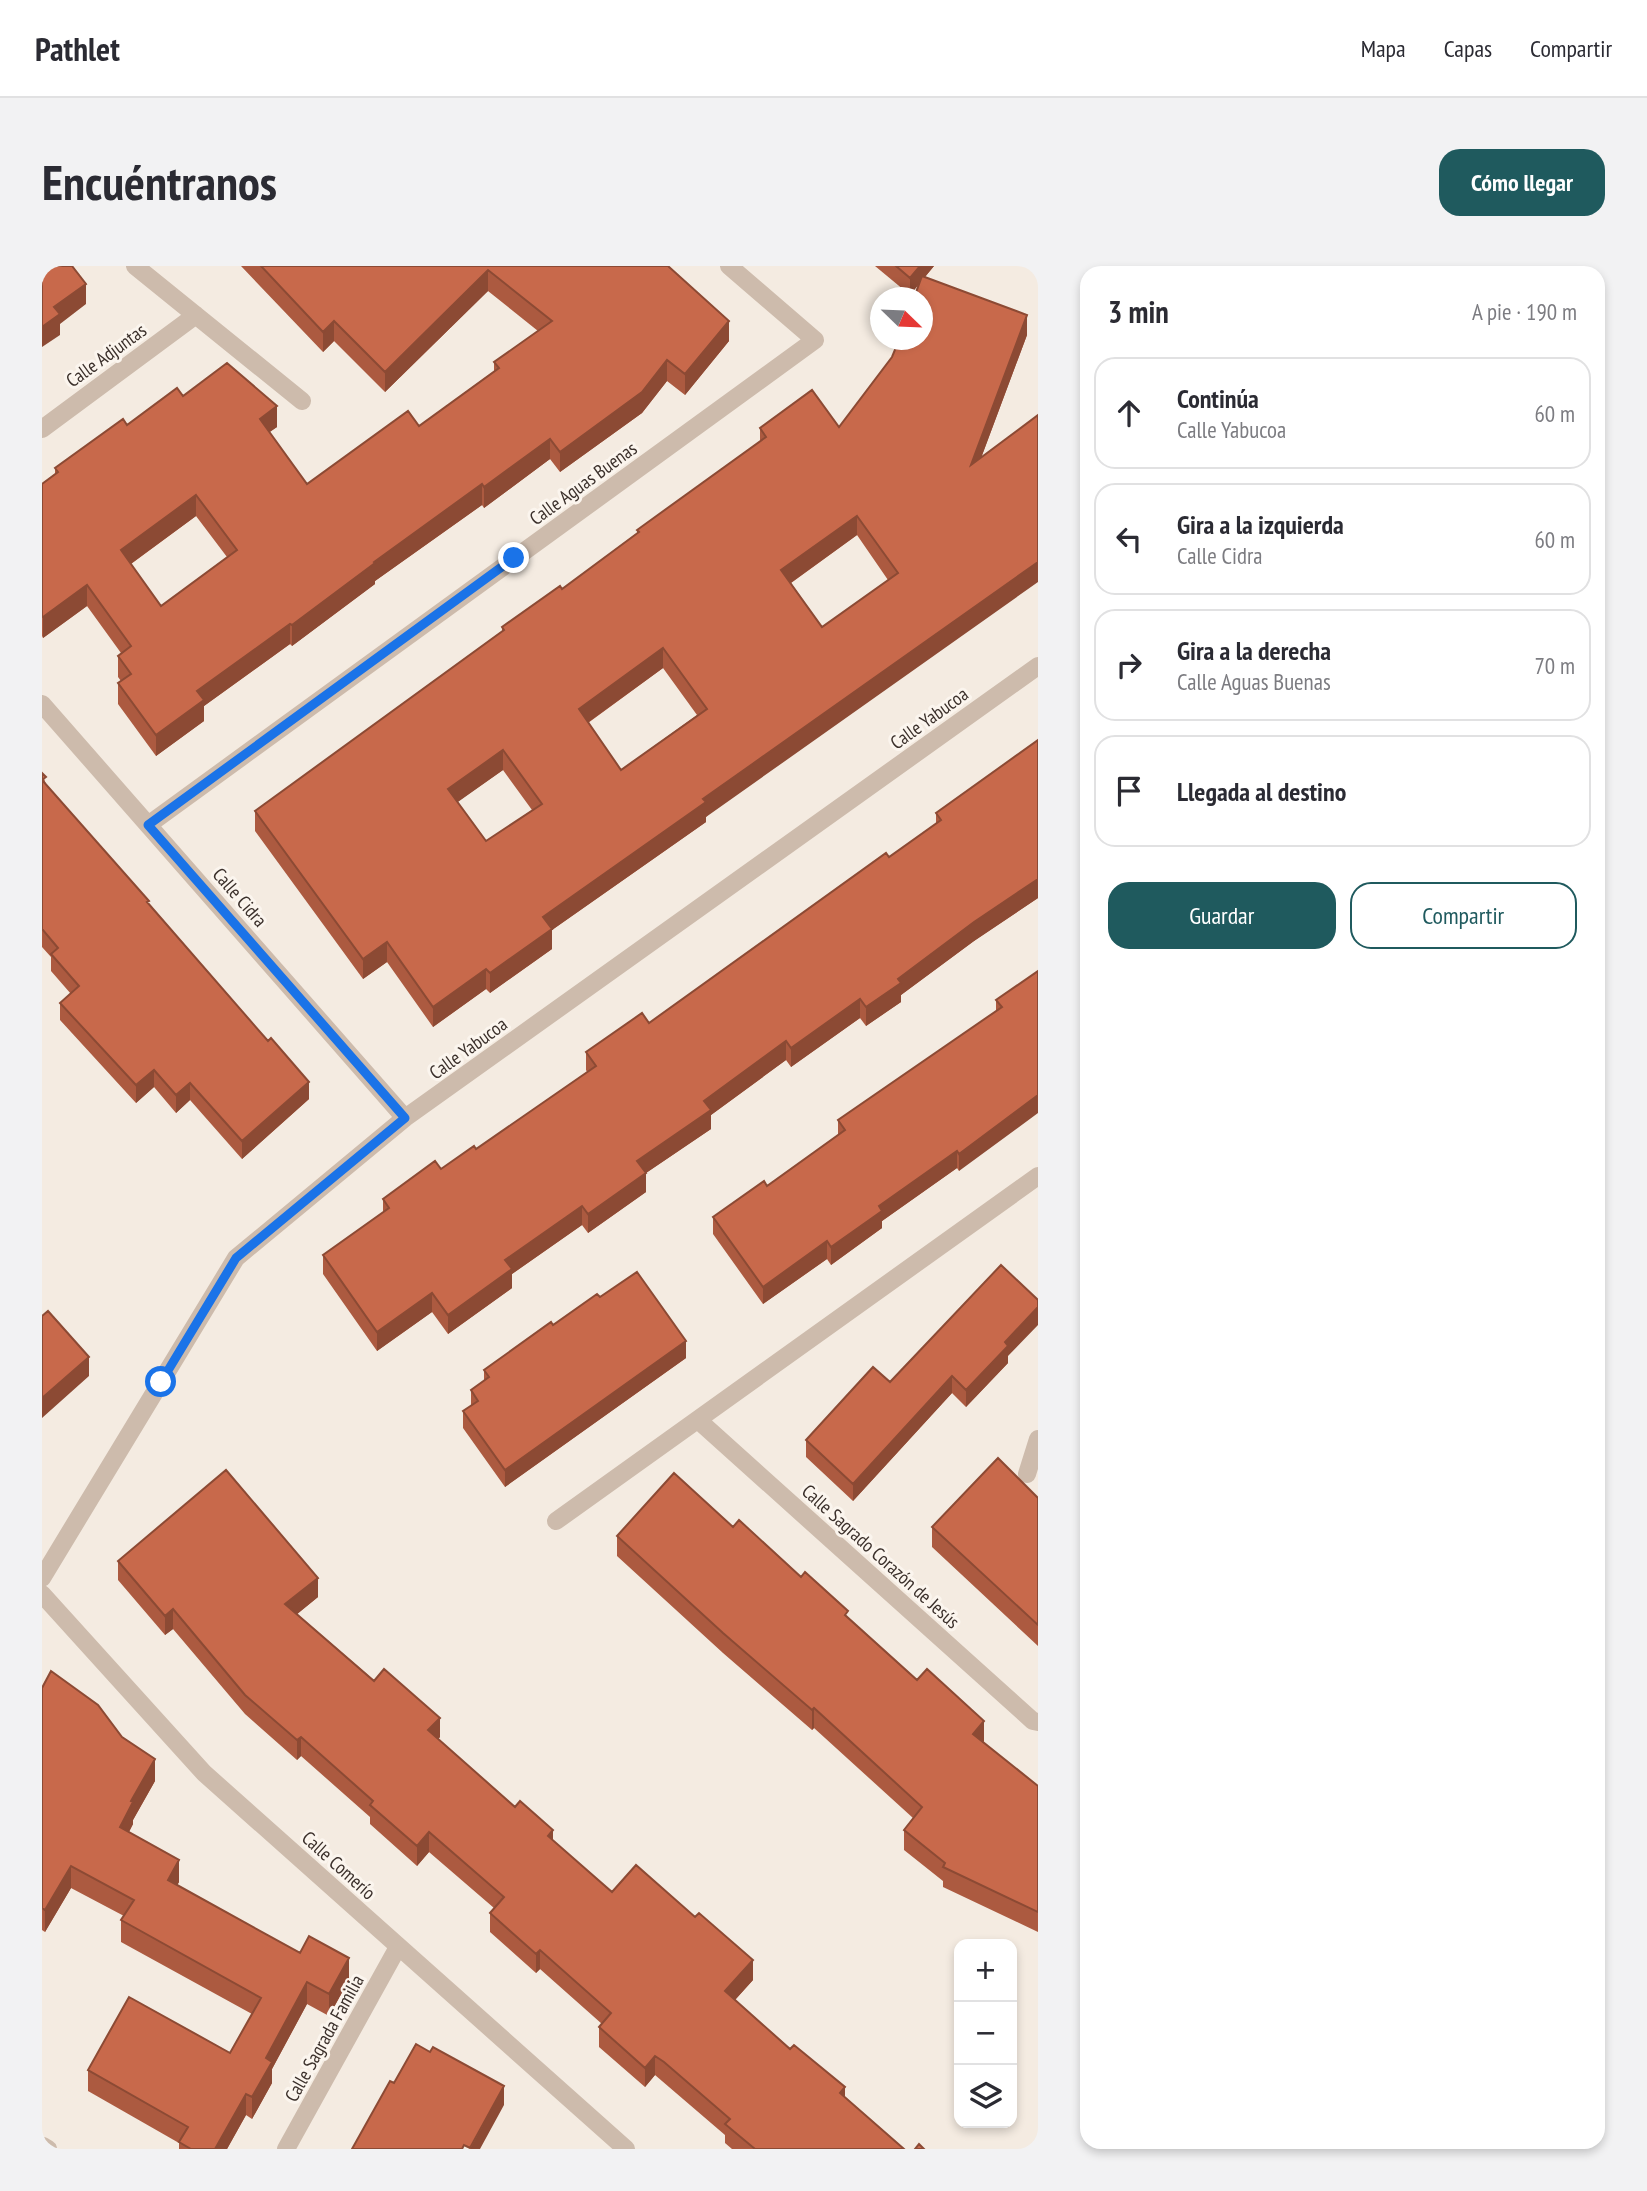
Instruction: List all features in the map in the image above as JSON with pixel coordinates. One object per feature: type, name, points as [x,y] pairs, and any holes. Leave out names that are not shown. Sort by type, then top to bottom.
[{"type":"street","points":[[135,266],[302,401]]},
{"type":"street","name":"Calle Aguas Buenas","points":[[148,825],[815,340],[729,266]]},
{"type":"street","name":"Calle Adjuntas","points":[[42,429],[196,315]]},
{"type":"street","name":"Calle Yabucoa","points":[[42,1578],[236,1258],[405,1118],[1038,666]]},
{"type":"street","name":"Calle Cidra","points":[[42,704],[405,1118]]},
{"type":"street","points":[[556,1521],[1038,1176]]},
{"type":"street","name":"Calle Sagrado Corazón de Jesús","points":[[698,1420],[1033,1721],[1038,1722]]},
{"type":"street","points":[[1027,1474],[1038,1439]]},
{"type":"street","name":"Calle Comerío","points":[[42,1594],[204,1773],[626,2149]]},
{"type":"street","name":"Calle Sagrada Familia","points":[[286,2149],[398,1947]]},
{"type":"building","points":[[42,266],[72,266],[86,284],[54,307],[60,314],[42,327]]},
{"type":"building","points":[[261,266],[668,266],[729,321],[685,374],[667,360],[642,392],[560,452],[550,439],[484,487],[482,484],[292,625],[197,691],[204,700],[156,735],[118,683],[131,674],[118,656],[131,646],[87,585],[42,616],[42,484],[58,472],[55,468],[123,419],[127,425],[177,388],[183,396],[227,363],[277,406],[260,419],[307,484],[408,411],[419,426],[499,368],[494,362],[552,321],[488,270],[385,372],[334,321],[323,332]],"holes":[[[196,495],[237,550],[161,606],[121,550]]]},
{"type":"building","points":[[896,266],[920,266],[910,278]]},
{"type":"building","points":[[922,276],[1027,315],[971,465],[1038,415],[1038,562],[703,799],[706,802],[543,917],[552,929],[490,973],[486,969],[433,1007],[387,942],[363,959],[255,811],[504,630],[502,627],[560,586],[562,589],[639,532],[637,530],[766,437],[760,428],[812,390],[839,427],[895,350],[933,350],[933,287],[918,287]],"holes":[[[857,516],[898,573],[822,627],[781,570]],[[663,648],[707,709],[621,770],[579,709]],[[503,750],[542,804],[486,841],[448,789]]]},
{"type":"building","points":[[1038,740],[1038,879],[974,922],[898,979],[901,983],[866,1007],[860,999],[791,1048],[786,1041],[704,1101],[711,1110],[637,1161],[646,1173],[588,1214],[582,1206],[505,1260],[512,1269],[448,1315],[432,1293],[377,1332],[323,1255],[389,1208],[383,1199],[435,1161],[441,1169],[474,1146],[476,1149],[596,1066],[586,1052],[642,1013],[649,1023],[886,853],[889,857],[941,820],[936,813]]},
{"type":"building","points":[[42,780],[268,1041],[271,1038],[309,1082],[242,1141],[190,1083],[176,1095],[154,1070],[136,1085],[60,1003],[79,986],[51,954],[58,948],[42,929]]},
{"type":"building","points":[[1038,971],[1038,1095],[959,1154],[957,1151],[879,1206],[882,1211],[831,1247],[827,1241],[763,1287],[713,1217],[764,1181],[767,1186],[845,1130],[838,1120],[1002,1007],[996,1000]]},
{"type":"building","points":[[1001,1265],[1038,1300],[1038,1307],[1005,1342],[1008,1346],[966,1390],[952,1376],[853,1484],[806,1440],[873,1367],[890,1382]]},
{"type":"building","points":[[637,1272],[686,1341],[505,1470],[463,1411],[478,1401],[471,1390],[489,1377],[484,1370],[551,1322],[553,1325],[597,1294],[600,1297]]},
{"type":"building","points":[[48,1311],[89,1357],[42,1398],[42,1316]]},
{"type":"building","points":[[998,1458],[1038,1498],[1038,1625],[932,1527]]},
{"type":"building","points":[[226,1470],[318,1578],[285,1604],[374,1681],[384,1669],[440,1718],[428,1730],[515,1807],[520,1801],[553,1830],[548,1836],[612,1892],[636,1865],[695,1917],[699,1913],[753,1960],[725,1991],[790,2049],[794,2045],[845,2087],[840,2093],[904,2149],[755,2149],[725,2124],[730,2119],[664,2062],[655,2056],[645,2068],[599,2027],[611,2013],[540,1950],[536,1954],[490,1913],[504,1897],[429,1832],[417,1846],[370,1805],[373,1801],[301,1737],[297,1740],[245,1695],[173,1609],[165,1616],[118,1561]]},
{"type":"building","points":[[674,1473],[733,1527],[739,1520],[801,1577],[805,1572],[848,1611],[845,1615],[917,1680],[927,1669],[984,1721],[973,1734],[1038,1786],[1038,1912],[943,1867],[945,1863],[904,1830],[922,1807],[814,1708],[812,1710],[723,1633],[617,1536]]},
{"type":"building","points":[[51,1671],[98,1705],[122,1737],[155,1759],[131,1801],[133,1802],[120,1827],[179,1860],[168,1880],[300,1953],[309,1936],[349,1958],[329,1994],[307,1982],[266,2058],[272,2062],[252,2097],[246,2094],[215,2149],[191,2149],[179,2142],[188,2127],[88,2070],[129,1997],[230,2053],[261,1998],[121,1920],[134,1900],[71,1866],[45,1910],[42,1908],[42,1688]]},
{"type":"building","points":[[416,2044],[430,2052],[433,2047],[504,2086],[470,2148],[464,2145],[462,2149],[352,2149],[390,2081],[394,2083]]},
{"type":"route","points":[[161,1382],[236,1258],[405,1118],[148,825],[514,558]]}]
